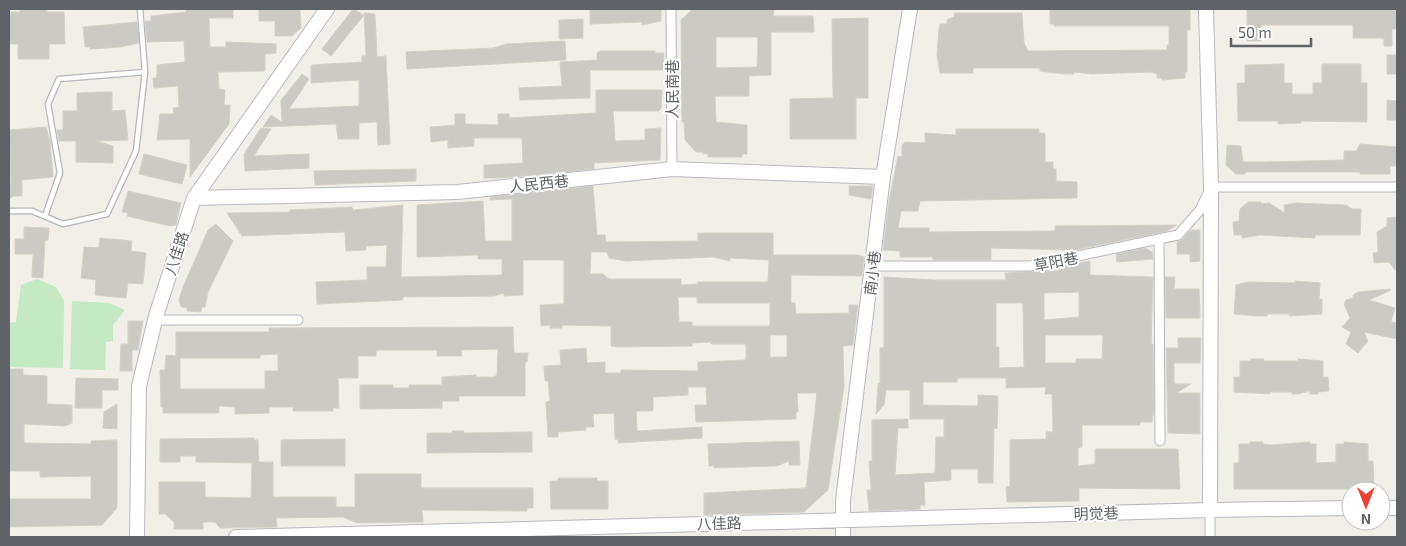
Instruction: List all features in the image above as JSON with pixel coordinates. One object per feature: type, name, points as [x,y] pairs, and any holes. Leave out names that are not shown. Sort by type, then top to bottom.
[{"type":"street","name":"八佳路","points":[[137,537],[139,386],[155,320],[194,198],[327,9]]},
{"type":"street","name":"人民南巷","points":[[671,9],[672,169]]},
{"type":"street","name":"南小巷","points":[[843,537],[842,520],[883,177],[910,9]]},
{"type":"street","name":"草阳巷","points":[[1206,9],[1211,187],[1210,510]]},
{"type":"street","name":"人民西巷","points":[[194,198],[458,192],[672,169],[883,177]]},
{"type":"street","name":"草阳巷","points":[[872,266],[1030,266],[1158,240],[1178,235],[1200,210],[1211,187]]},
{"type":"street","points":[[1211,187],[1397,187]]},
{"type":"street","points":[[1158,240],[1160,441]]},
{"type":"street","points":[[155,320],[298,320]]},
{"type":"street","name":"明觉巷","points":[[842,520],[1341,508]]},
{"type":"street","points":[[1210,510],[1210,537]]},
{"type":"street","name":"八佳路","points":[[236,537],[842,520]]},
{"type":"lane","points":[[9,212],[32,211],[64,224],[107,214],[136,151],[145,72],[140,9]]},
{"type":"lane","points":[[45,216],[60,173],[48,104],[59,79],[145,72]]},
{"type":"green space","points":[[37,279],[56,287],[64,301],[63,368],[9,367],[9,323],[16,322],[21,285]]},
{"type":"green space","points":[[72,301],[109,303],[125,310],[113,325],[113,341],[106,342],[105,370],[70,369]]},
{"type":"building","points":[[20,9],[47,9],[47,12],[64,12],[65,44],[49,44],[49,59],[18,59],[18,44],[9,44],[9,12],[20,12]]},
{"type":"building","points":[[186,9],[233,9],[233,18],[209,18],[210,47],[226,47],[226,42],[276,44],[276,53],[265,54],[265,71],[218,72],[219,89],[225,90],[224,105],[230,105],[229,124],[190,177],[190,139],[157,140],[160,114],[174,114],[173,108],[179,107],[178,86],[154,88],[153,78],[156,78],[157,65],[185,62],[184,41],[147,42],[145,21],[151,21],[151,16],[186,12]]},
{"type":"building","points":[[259,9],[300,9],[301,28],[292,36],[275,36],[275,21],[259,21]]},
{"type":"building","points":[[353,9],[364,15],[331,56],[322,49]]},
{"type":"building","points":[[590,9],[661,9],[661,21],[642,25],[642,22],[590,24]]},
{"type":"building","points":[[693,9],[774,9],[773,16],[813,16],[814,32],[771,32],[771,75],[749,76],[749,96],[715,96],[716,122],[747,125],[747,154],[742,154],[742,157],[708,157],[708,154],[696,152],[685,140],[684,122],[682,122],[681,20]],"holes":[[[716,37],[758,37],[757,67],[716,68]]]},
{"type":"building","points":[[1050,9],[1190,9],[1190,30],[1187,30],[1187,72],[1185,72],[1185,78],[1162,80],[1162,78],[1157,78],[1157,74],[1151,72],[1092,74],[1074,72],[1074,74],[1064,74],[1040,71],[1040,68],[973,68],[973,73],[940,73],[937,54],[940,24],[946,24],[948,19],[954,17],[954,13],[1022,13],[1024,43],[1028,51],[1167,50],[1167,45],[1169,45],[1169,26],[1054,26],[1054,24],[1050,24]]},
{"type":"building","points":[[1247,9],[1397,9],[1397,29],[1392,29],[1392,46],[1384,46],[1384,38],[1353,38],[1353,25],[1261,25],[1261,41],[1247,41]]},
{"type":"building","points":[[364,13],[375,14],[377,57],[386,56],[390,144],[378,145],[377,122],[359,123],[359,139],[338,139],[336,124],[263,127],[271,115],[282,122],[281,100],[302,74],[309,79],[289,109],[359,106],[359,80],[311,83],[311,65],[362,62],[362,56],[366,56]]},
{"type":"building","points":[[868,18],[868,98],[856,98],[856,139],[790,139],[790,99],[833,98],[832,19]]},
{"type":"building","points":[[583,19],[583,38],[559,39],[559,20]]},
{"type":"building","points":[[137,22],[139,43],[121,47],[90,49],[90,47],[85,47],[83,27]]},
{"type":"building","points":[[565,41],[566,60],[407,69],[406,52],[494,48],[506,44]]},
{"type":"building","points":[[600,51],[655,51],[655,53],[664,53],[663,70],[590,70],[590,98],[520,100],[519,88],[562,86],[560,62],[597,60],[597,53]]},
{"type":"building","points":[[1387,55],[1397,55],[1397,74],[1387,74]]},
{"type":"building","points":[[1284,64],[1284,83],[1292,83],[1292,94],[1313,94],[1313,83],[1322,83],[1322,64],[1361,64],[1361,83],[1367,83],[1367,122],[1301,121],[1301,123],[1278,124],[1278,121],[1238,121],[1237,83],[1245,83],[1245,65]]},
{"type":"building","points":[[596,90],[662,90],[661,108],[659,111],[613,111],[615,141],[645,140],[645,129],[661,128],[660,160],[594,163],[594,169],[484,178],[484,165],[523,163],[522,138],[474,138],[474,146],[448,148],[448,140],[431,142],[430,127],[455,125],[455,114],[465,114],[465,124],[498,125],[498,114],[509,114],[509,118],[596,113]]},
{"type":"building","points":[[112,92],[112,111],[125,110],[128,140],[96,141],[113,146],[113,163],[76,162],[76,141],[59,141],[57,130],[63,130],[63,111],[77,111],[77,93]]},
{"type":"building","points":[[1387,100],[1397,101],[1397,120],[1387,120]]},
{"type":"building","points":[[46,127],[50,141],[53,177],[22,180],[22,196],[14,196],[9,199],[9,184],[11,184],[9,130]]},
{"type":"building","points":[[261,128],[271,129],[254,156],[309,154],[309,168],[245,171],[244,154]]},
{"type":"building","points":[[956,129],[1039,129],[1039,133],[1045,133],[1045,162],[1053,162],[1053,169],[1056,169],[1056,181],[1077,182],[1077,198],[920,201],[918,211],[901,211],[898,228],[929,228],[929,232],[1055,231],[1055,226],[1177,225],[1167,231],[1075,250],[991,248],[991,260],[933,260],[933,257],[900,257],[900,251],[883,250],[889,201],[898,156],[902,157],[902,145],[905,142],[925,143],[925,133],[956,135]]},
{"type":"building","points":[[1360,144],[1397,147],[1397,166],[1390,166],[1390,174],[1360,174],[1360,172],[1245,172],[1245,174],[1236,174],[1226,165],[1227,145],[1241,146],[1243,162],[1265,162],[1344,160],[1344,151],[1356,151]]},
{"type":"building","points":[[144,154],[187,165],[182,184],[139,174]]},
{"type":"building","points":[[416,169],[416,181],[315,185],[314,171]]},
{"type":"building","points":[[593,186],[597,235],[605,235],[606,242],[698,241],[698,233],[773,233],[773,255],[858,255],[864,257],[862,276],[791,275],[791,303],[795,303],[796,314],[849,313],[849,305],[858,305],[853,345],[843,346],[844,387],[828,490],[804,512],[704,515],[704,493],[806,488],[817,393],[797,393],[798,412],[796,412],[796,419],[696,422],[695,405],[707,405],[706,387],[688,387],[688,395],[653,397],[653,411],[636,411],[637,431],[702,427],[702,438],[618,443],[618,439],[615,440],[614,413],[593,414],[594,427],[586,427],[586,430],[558,432],[558,437],[548,437],[546,402],[550,401],[548,381],[545,381],[544,366],[561,365],[560,350],[586,348],[587,363],[605,362],[605,373],[621,373],[621,370],[698,371],[698,362],[746,360],[746,344],[711,344],[711,342],[692,343],[692,346],[617,347],[611,346],[611,326],[562,325],[562,328],[550,328],[550,325],[541,326],[540,305],[564,304],[564,260],[523,260],[523,295],[504,296],[504,293],[494,296],[403,297],[403,300],[317,304],[316,282],[367,280],[367,267],[386,267],[387,245],[366,246],[366,250],[346,251],[345,232],[242,236],[227,213],[290,212],[290,210],[352,207],[353,210],[403,205],[401,277],[502,275],[502,259],[478,259],[478,255],[417,257],[417,205],[483,201],[485,241],[512,241],[512,199],[489,200],[491,197]],"holes":[[[591,252],[607,252],[609,258],[626,261],[713,257],[730,261],[730,258],[769,260],[768,282],[698,282],[698,284],[681,285],[681,279],[609,279],[603,274],[590,274]],[[678,297],[697,297],[697,303],[770,303],[770,326],[692,326],[692,322],[679,322]],[[770,335],[787,335],[787,357],[770,357]]]},
{"type":"building","points":[[849,186],[873,186],[871,199],[849,195]]},
{"type":"building","points":[[128,191],[181,203],[176,225],[170,226],[127,216],[128,213],[122,212]]},
{"type":"building","points":[[1248,202],[1269,203],[1285,213],[1284,205],[1296,203],[1346,205],[1352,209],[1361,209],[1360,235],[1315,235],[1315,238],[1260,235],[1242,238],[1242,235],[1234,235],[1233,222],[1239,221],[1240,209]]},
{"type":"building","points":[[1397,217],[1397,260],[1395,270],[1389,262],[1374,263],[1373,253],[1378,252],[1377,232],[1387,226],[1387,218]]},
{"type":"building","points":[[216,224],[233,241],[208,292],[205,307],[202,307],[201,312],[187,311],[187,308],[181,307],[179,300],[183,287],[208,230]]},
{"type":"building","points":[[24,227],[49,228],[48,240],[45,240],[43,278],[32,277],[33,254],[15,254],[15,239],[24,239]]},
{"type":"building","points":[[1191,230],[1200,230],[1200,261],[1190,262],[1190,254],[1177,254],[1177,242],[1182,240]]},
{"type":"building","points":[[100,238],[132,241],[131,251],[146,253],[143,284],[128,283],[126,298],[95,295],[96,280],[81,278],[84,247],[99,248]]},
{"type":"building","points":[[1145,248],[1152,252],[1153,259],[1117,262],[1116,254]]},
{"type":"building","points":[[1090,261],[1090,275],[1153,277],[1151,344],[1153,344],[1154,408],[1152,422],[1140,422],[1140,425],[1082,425],[1082,447],[1078,448],[1078,466],[1095,464],[1095,449],[1178,449],[1180,489],[1079,488],[1079,501],[1007,502],[1006,487],[1010,486],[1010,440],[1046,439],[1046,432],[1053,432],[1052,394],[1045,394],[1046,387],[1006,388],[1006,378],[957,378],[957,382],[923,382],[923,405],[978,406],[978,395],[998,396],[997,429],[994,428],[993,483],[978,483],[978,469],[951,469],[951,480],[924,482],[925,505],[920,505],[920,509],[869,511],[867,490],[871,490],[869,461],[872,461],[872,420],[908,419],[908,428],[898,428],[895,475],[935,473],[936,437],[944,437],[944,419],[910,419],[910,390],[886,390],[884,405],[876,414],[878,384],[880,383],[880,348],[884,348],[884,277],[935,280],[1006,280],[1005,273],[1059,270],[1058,267]],"holes":[[[1079,292],[1079,317],[1044,320],[1044,293]],[[996,303],[1023,303],[1024,367],[999,368],[999,347],[996,347]],[[1045,335],[1103,335],[1102,359],[1076,359],[1076,363],[1045,363]]]},
{"type":"building","points":[[1165,277],[1175,277],[1174,289],[1199,289],[1200,318],[1166,318]]},
{"type":"building","points":[[1295,281],[1320,283],[1319,299],[1322,299],[1322,314],[1289,316],[1289,314],[1267,314],[1267,316],[1256,316],[1234,314],[1236,285],[1248,282],[1295,283]]},
{"type":"building","points":[[1390,289],[1369,300],[1395,308],[1391,322],[1397,323],[1397,339],[1364,332],[1368,341],[1358,353],[1346,344],[1351,332],[1342,327],[1350,318],[1344,304],[1346,300],[1353,298],[1353,295],[1358,292]]},
{"type":"building","points":[[128,321],[143,321],[138,350],[132,350],[132,371],[120,371],[121,344],[128,344]]},
{"type":"building","points":[[513,327],[514,353],[528,353],[527,362],[525,362],[525,396],[459,396],[459,401],[442,401],[442,408],[360,409],[360,385],[393,385],[393,388],[409,388],[409,385],[442,385],[442,377],[476,375],[476,377],[494,377],[497,375],[498,349],[461,350],[462,356],[437,356],[437,350],[376,350],[376,356],[358,356],[358,378],[338,378],[339,408],[333,408],[333,411],[293,411],[293,407],[269,407],[269,413],[235,414],[235,407],[219,406],[219,413],[163,413],[163,407],[161,407],[160,370],[165,370],[166,355],[176,356],[176,332],[269,332],[269,328]],"holes":[[[278,354],[278,371],[265,371],[265,389],[180,389],[180,358],[260,358],[260,355]]]},
{"type":"building","points":[[1178,338],[1201,338],[1200,363],[1174,363],[1174,384],[1191,384],[1176,393],[1200,393],[1200,434],[1168,433],[1166,348],[1178,348]]},
{"type":"building","points":[[1251,359],[1264,359],[1264,361],[1298,361],[1298,359],[1323,361],[1323,377],[1328,377],[1329,391],[1318,392],[1318,394],[1310,394],[1310,391],[1298,394],[1292,394],[1292,392],[1270,392],[1270,394],[1234,392],[1234,377],[1240,377],[1240,361],[1251,361]]},
{"type":"building","points":[[9,369],[23,369],[23,375],[47,376],[47,404],[72,405],[72,423],[65,426],[24,424],[24,443],[91,444],[91,441],[117,440],[117,508],[102,525],[9,527],[9,499],[91,499],[91,476],[40,477],[40,471],[9,471]]},
{"type":"building","points":[[76,378],[118,379],[118,390],[102,390],[102,408],[75,408]]},
{"type":"building","points":[[117,404],[117,429],[103,428],[104,412]]},
{"type":"building","points":[[452,431],[464,431],[464,433],[532,432],[532,452],[427,453],[427,433],[452,433]]},
{"type":"building","points":[[254,438],[254,440],[258,440],[259,462],[273,462],[273,497],[336,497],[336,507],[355,507],[355,474],[421,474],[421,488],[533,488],[533,508],[527,508],[527,511],[422,510],[423,522],[357,523],[343,517],[276,518],[277,527],[220,528],[215,522],[203,522],[203,529],[174,529],[174,522],[165,514],[159,514],[159,482],[205,482],[205,497],[251,498],[252,463],[196,462],[196,456],[180,456],[180,462],[160,462],[160,439]]},
{"type":"building","points":[[345,439],[345,466],[281,466],[281,440]]},
{"type":"building","points":[[799,441],[800,465],[789,465],[789,461],[777,466],[714,468],[714,466],[709,466],[708,444]]},
{"type":"building","points":[[1250,442],[1263,442],[1263,444],[1270,445],[1310,442],[1309,444],[1316,444],[1316,463],[1336,462],[1336,444],[1344,444],[1344,442],[1368,444],[1368,461],[1373,461],[1374,481],[1341,481],[1341,489],[1234,489],[1234,463],[1239,463],[1239,444],[1250,444]]},
{"type":"building","points":[[558,478],[597,478],[597,481],[608,481],[608,509],[551,509],[550,481],[558,481]]}]
